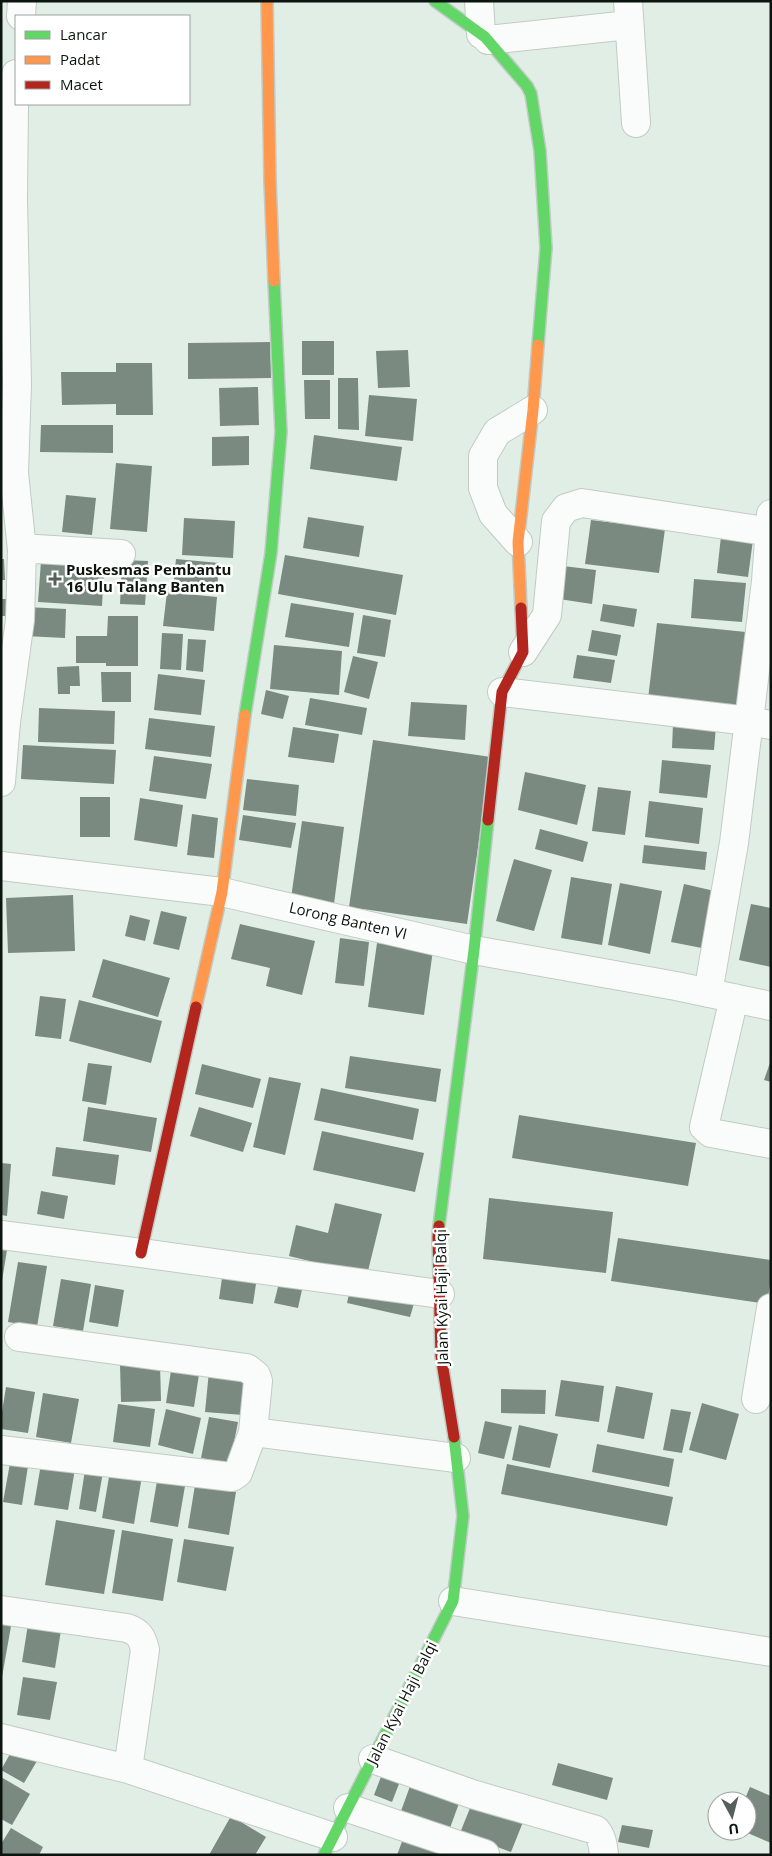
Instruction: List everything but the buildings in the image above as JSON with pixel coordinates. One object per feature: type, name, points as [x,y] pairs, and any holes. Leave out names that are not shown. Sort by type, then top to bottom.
[{"type":"street","points":[[21,15],[22,1]]},
{"type":"street","points":[[141,1253],[222,892],[241,738],[271,552],[281,432],[270,181],[267,1]]},
{"type":"street","points":[[435,1],[484,37],[527,86],[531,94],[540,151],[546,248],[533,410],[518,542],[523,652]]},
{"type":"street","points":[[479,1],[484,37]]},
{"type":"street","points":[[484,37],[628,13],[636,123]]},
{"type":"street","points":[[1,782],[6,722],[14,538],[14,473],[8,456],[17,384],[7,200],[15,90]]},
{"type":"street","points":[[518,542],[493,514],[483,488],[483,456],[497,432],[533,410]]},
{"type":"street","points":[[760,723],[502,692],[523,652],[547,615],[556,521],[566,508],[582,503],[770,526],[760,723],[734,843],[721,995],[704,1128],[711,1133],[771,1144]]},
{"type":"street","points":[[14,538],[36,549],[121,554]]},
{"type":"street","name":"Jalan Kyai Haji Balqi","points":[[328,1846],[443,1623],[452,1601],[463,1524],[456,1458],[441,1356],[438,1237],[474,950],[502,692]]},
{"type":"street","name":"Lorong Banten VI","points":[[1,866],[222,892],[474,950]]},
{"type":"street","points":[[474,950],[721,995],[771,1006]]},
{"type":"street","points":[[1,1235],[440,1294]]},
{"type":"street","points":[[756,1399],[771,1308]]},
{"type":"street","points":[[1,1450],[232,1477],[238,1473],[253,1432],[258,1381],[256,1375],[248,1368],[19,1337]]},
{"type":"street","points":[[253,1432],[456,1458]]},
{"type":"street","points":[[452,1601],[771,1652]]},
{"type":"street","points":[[1,1610],[127,1628],[136,1631],[141,1636],[145,1650],[128,1769]]},
{"type":"street","points":[[1,1738],[128,1769],[328,1846]]},
{"type":"street","points":[[373,1759],[472,1794],[596,1830],[603,1844],[604,1855]]},
{"type":"street","points":[[348,1808],[486,1854]]},
{"type":"traffic: fast","points":[[435,1],[485,37],[527,86],[531,94],[540,151],[546,248],[538,345]]},
{"type":"traffic: fast","points":[[245,715],[271,553],[281,432],[274,281]]},
{"type":"traffic: fast","points":[[439,1226],[474,950],[488,820]]},
{"type":"traffic: fast","points":[[324,1855],[453,1601],[463,1516],[454,1437]]},
{"type":"traffic: slow","points":[[267,1],[274,281]]},
{"type":"traffic: slow","points":[[521,608],[518,542],[533,410],[538,345]]},
{"type":"traffic: slow","points":[[196,1007],[222,892],[245,715]]},
{"type":"traffic: jam","points":[[488,820],[502,692],[523,652],[521,608]]},
{"type":"traffic: jam","points":[[141,1253],[196,1007]]},
{"type":"traffic: jam","points":[[439,1226],[441,1356],[454,1437]]},
{"type":"place","name":"Puskesmas Pembantu 16 Ulu Talang Banten","points":[[55,579]]}]
